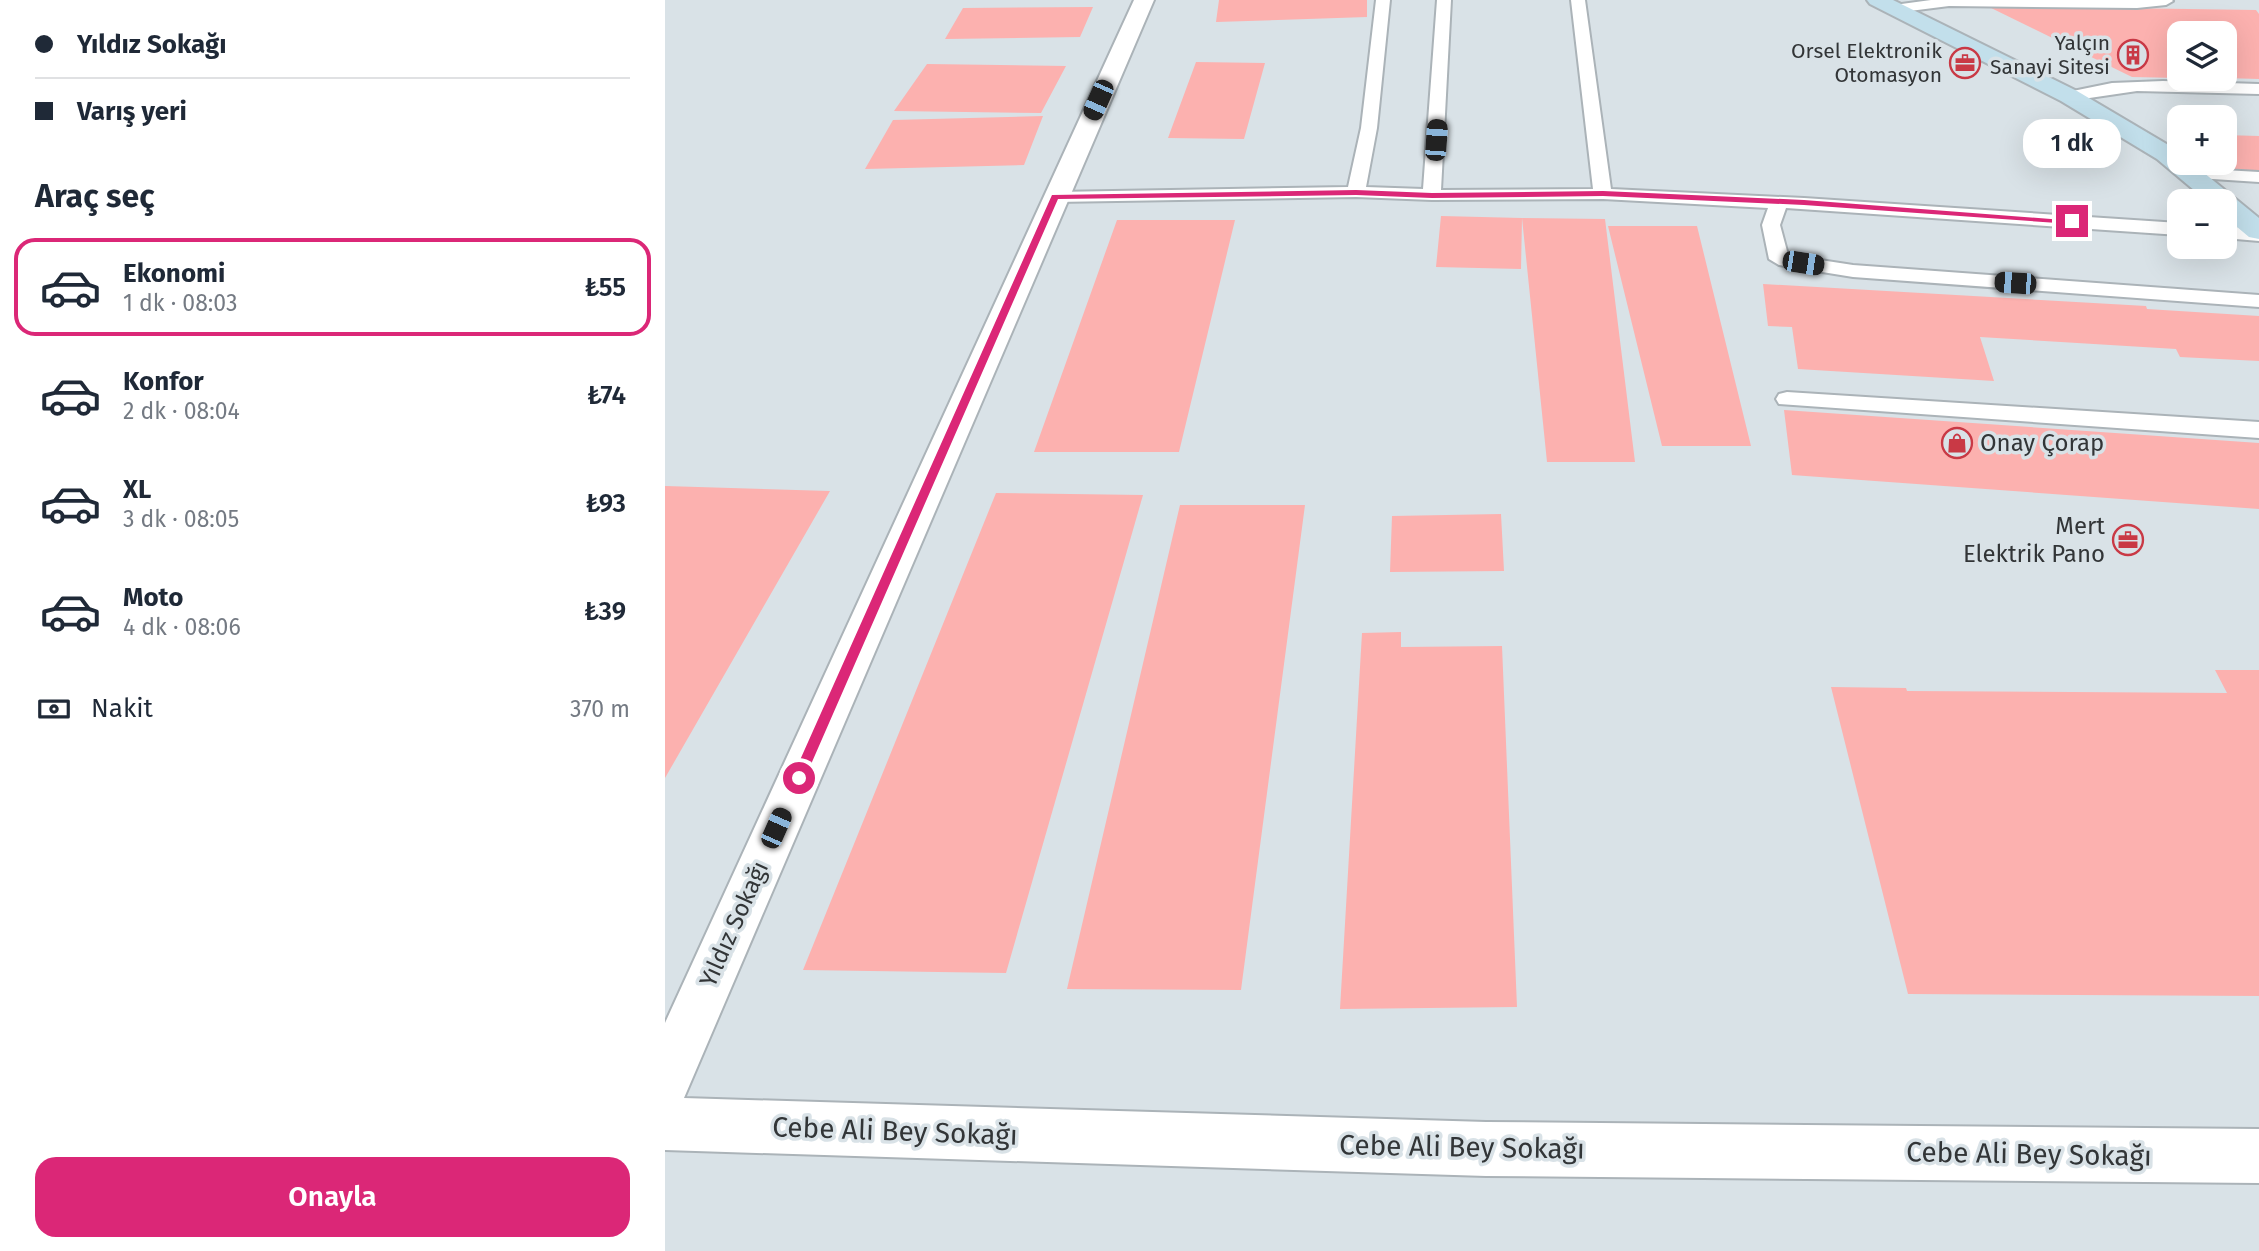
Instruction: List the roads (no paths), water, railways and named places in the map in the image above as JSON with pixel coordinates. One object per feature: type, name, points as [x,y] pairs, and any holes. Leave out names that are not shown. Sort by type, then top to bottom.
[{"type":"main road","points":[[1886,4],[2069,96],[2167,155]]},
{"type":"main road","points":[[2190,175],[2207,189]]},
{"type":"main road","points":[[2237,214],[2259,233]]},
{"type":"street","name":"Yıldız Sokağı","points":[[665,1081],[1144,0]]},
{"type":"street","name":"Cebe Ali Bey Sokağı","points":[[665,1124],[1486,1149],[2259,1156]]},
{"type":"lane","points":[[1356,192],[1369,128],[1383,0]]},
{"type":"lane","points":[[1432,195],[1444,0]]},
{"type":"lane","points":[[1578,0],[1603,194]]},
{"type":"lane","points":[[1886,4],[2137,4],[2166,1]]},
{"type":"lane","points":[[2069,96],[2084,91],[2152,88],[2259,89]]},
{"type":"lane","points":[[2224,175],[2259,177]]},
{"type":"lane","points":[[1055,197],[1356,192],[1432,195],[1603,194],[1818,204],[2167,228]]},
{"type":"lane","points":[[1779,203],[1771,225],[1779,259],[1853,271],[2259,301]]},
{"type":"lane","points":[[2237,232],[2259,233]]},
{"type":"lane","points":[[1787,398],[2259,430]]},
{"type":"place","name":"Yalçın Sanayi Sitesi","points":[[2133,55]]},
{"type":"place","name":"Orsel Elektronik Otomasyon","points":[[1965,63]]},
{"type":"place","name":"Onay Çorap","points":[[1957,443]]},
{"type":"place","name":"Mert Elektrik Pano","points":[[2128,540]]}]
